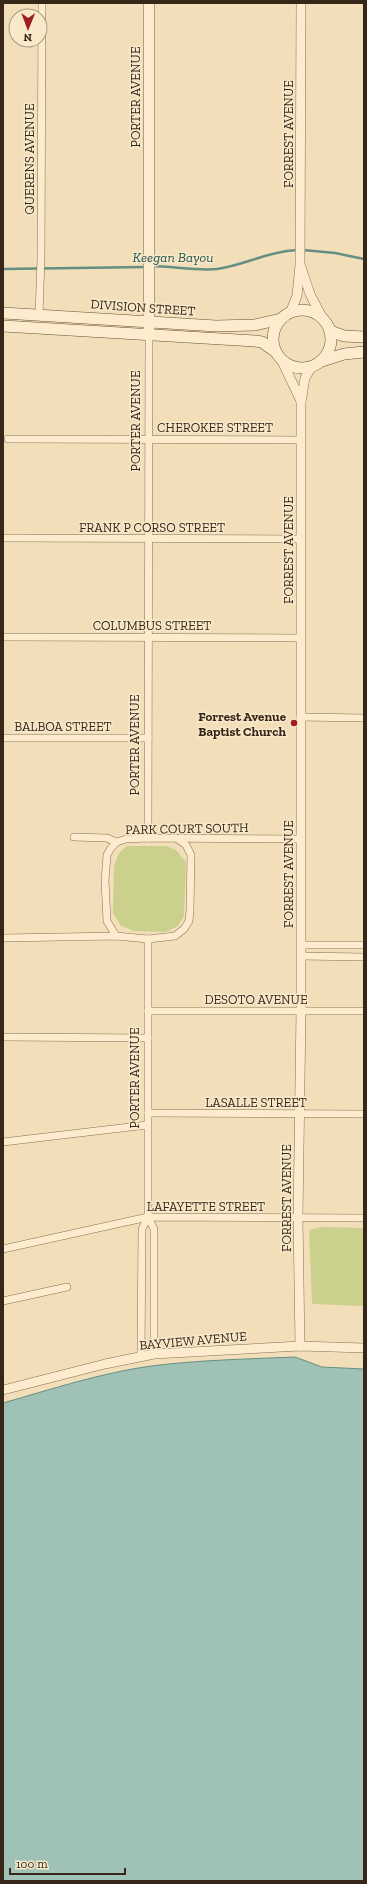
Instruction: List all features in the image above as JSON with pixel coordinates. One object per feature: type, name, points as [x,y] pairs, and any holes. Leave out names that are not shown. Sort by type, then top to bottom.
[{"type":"main road","name":"PORTER AVENUE","points":[[149,3],[149,334]]},
{"type":"main road","points":[[315,365],[329,349],[330,331],[323,319],[307,310],[285,316],[273,335],[273,340],[279,356],[295,367],[315,365],[334,356],[364,352]]},
{"type":"main road","name":"DIVISION STREET","points":[[3,313],[242,326],[285,316]]},
{"type":"main road","name":"DIVISION STREET","points":[[3,326],[255,341],[262,342],[279,356]]},
{"type":"main road","points":[[330,331],[344,336],[364,337]]},
{"type":"street","name":"QUERENS AVENUE","points":[[39,315],[41,259],[42,3]]},
{"type":"street","name":"FORREST AVENUE","points":[[285,316],[297,296],[300,260],[301,3]]},
{"type":"street","name":"FORREST AVENUE","points":[[300,260],[310,294],[323,319]]},
{"type":"street","name":"PORTER AVENUE","points":[[148,838],[149,334]]},
{"type":"street","name":"FORREST AVENUE","points":[[279,356],[301,402]]},
{"type":"street","name":"FORREST AVENUE","points":[[300,1346],[298,1218],[301,1011],[301,402],[305,378],[315,365]]},
{"type":"street","name":"CHEROKEE STREET","points":[[8,439],[301,440]]},
{"type":"street","name":"FRANK P CORSO STREET","points":[[3,538],[301,539]]},
{"type":"street","name":"COLUMBUS STREET","points":[[3,637],[301,638]]},
{"type":"street","points":[[300,717],[364,718]]},
{"type":"street","name":"BALBOA STREET","points":[[3,738],[148,738]]},
{"type":"street","name":"PARK COURT SOUTH","points":[[74,837],[107,838],[116,842],[126,839],[148,838],[301,839]]},
{"type":"street","points":[[3,938],[116,936],[148,939],[175,936],[184,929],[189,921],[191,855],[186,845],[176,838]]},
{"type":"street","points":[[116,842],[108,855],[106,881],[107,921],[116,936]]},
{"type":"street","name":"PORTER AVENUE","points":[[148,939],[148,1217],[154,1229],[154,1354]]},
{"type":"street","points":[[301,945],[364,945]]},
{"type":"street","points":[[301,956],[364,957]]},
{"type":"street","name":"DESOTO AVENUE","points":[[148,1011],[364,1011]]},
{"type":"street","points":[[3,1037],[148,1038]]},
{"type":"street","name":"LASALLE STREET","points":[[148,1114],[364,1114]]},
{"type":"street","points":[[3,1142],[147,1125]]},
{"type":"street","name":"PORTER AVENUE","points":[[141,1356],[142,1229],[148,1217]]},
{"type":"street","name":"LAFAYETTE STREET","points":[[3,1249],[148,1217],[364,1218]]},
{"type":"street","points":[[3,1302],[67,1287]]},
{"type":"street","name":"BAYVIEW AVENUE","points":[[3,1390],[154,1354],[300,1346],[364,1348]]},
{"type":"green space","points":[[127,846],[166,846],[176,850],[186,862],[184,916],[178,926],[166,932],[134,931],[121,926],[113,913],[114,866],[119,853]]},
{"type":"green space","points":[[322,1227],[364,1228],[364,1306],[312,1304],[309,1230]]},
{"type":"water","points":[[295,1357],[322,1367],[364,1369],[364,1881],[3,1881],[3,1403],[95,1377],[151,1366],[205,1361]]},
{"type":"waterway","name":"Keegan Bayou","points":[[151,266],[217,269],[267,255],[298,250]]},
{"type":"waterway","name":"Keegan Bayou","points":[[303,250],[335,253],[364,259]]},
{"type":"waterway","name":"Keegan Bayou","points":[[3,269],[146,267]]},
{"type":"place","name":"Forrest Avenue Baptist Church","points":[[294,723]]}]
